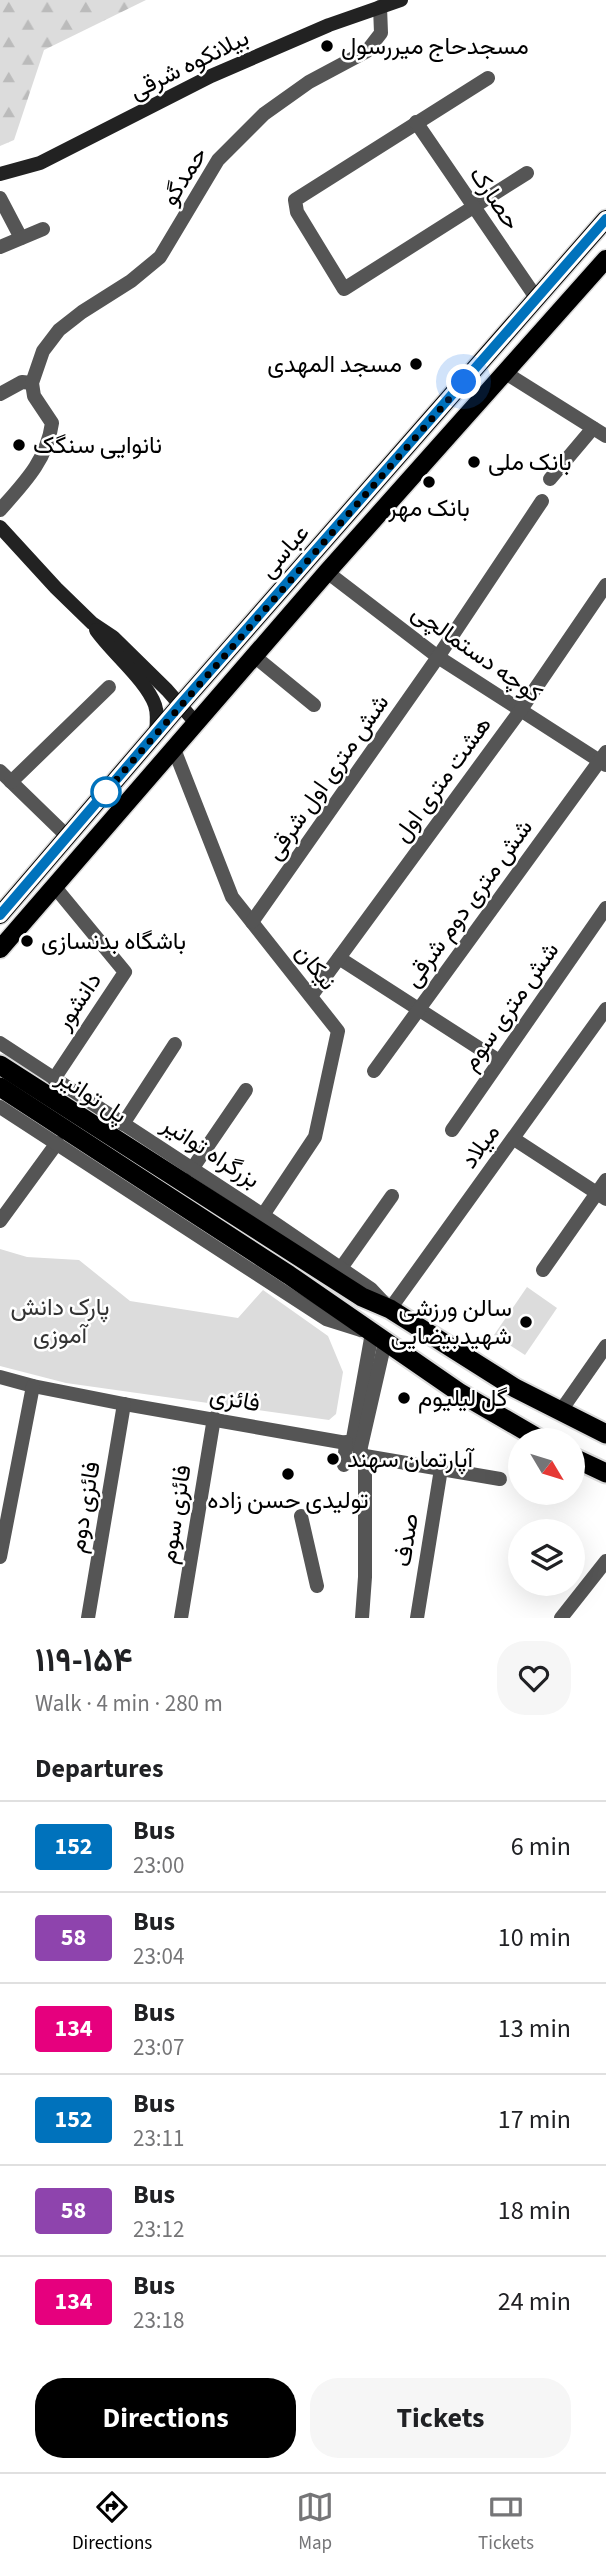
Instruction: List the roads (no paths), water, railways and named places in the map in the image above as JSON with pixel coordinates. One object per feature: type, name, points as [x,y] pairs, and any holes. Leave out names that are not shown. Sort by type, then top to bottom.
[{"type":"highway","name":"پل توانیر","points":[[2,1052],[295,1267]]},
{"type":"highway","name":"پل توانیر","points":[[0,1087],[295,1267]]},
{"type":"highway","name":"بزرگراه توانیر","points":[[295,1267],[390,1309],[515,1388],[606,1434]]},
{"type":"highway","points":[[295,1267],[379,1338],[460,1393],[520,1428]]},
{"type":"highway","points":[[585,1463],[606,1473]]},
{"type":"main road","name":"بیلانکوه شرقی","points":[[0,174],[40,163],[211,76],[329,25],[401,0]]},
{"type":"main road","name":"عباسى","points":[[0,915],[156,732],[606,219]]},
{"type":"main road","name":"عباسى","points":[[0,949],[327,572],[606,260]]},
{"type":"main road","points":[[0,527],[55,587],[92,623],[113,637],[196,723]]},
{"type":"main road","points":[[92,623],[107,646],[152,697],[157,714],[156,732]]},
{"type":"street","name":"حمدگو","points":[[32,383],[43,351],[59,330],[131,281],[160,257],[218,160],[264,114],[309,82],[367,51],[381,33],[380,7]]},
{"type":"street","points":[[488,78],[295,200],[297,212],[344,289],[527,173]]},
{"type":"street","name":"حصارک","points":[[416,122],[537,299]]},
{"type":"street","points":[[0,198],[21,238]]},
{"type":"street","points":[[0,247],[43,229]]},
{"type":"street","points":[[504,372],[606,436]]},
{"type":"street","points":[[0,394],[22,382],[32,383],[34,396],[52,424],[42,460],[0,510]]},
{"type":"street","points":[[550,479],[593,428]]},
{"type":"street","name":"شش متری اول شرقی","points":[[252,922],[438,657],[542,501]]},
{"type":"street","name":"کوچه دستمالچی","points":[[327,572],[438,657],[520,711],[604,759]]},
{"type":"street","name":"هشت متری اول","points":[[311,996],[520,711],[606,585]]},
{"type":"street","points":[[254,656],[314,705]]},
{"type":"street","points":[[11,782],[109,687]]},
{"type":"street","name":"نیکان","points":[[174,749],[232,897],[338,1031],[315,1137],[263,1215]]},
{"type":"street","name":"شش متری دوم شرقی","points":[[374,1071],[604,759]]},
{"type":"street","points":[[0,771],[68,837]]},
{"type":"street","name":"دانشور","points":[[54,886],[125,972],[54,1079]]},
{"type":"street","name":"شش متری سوم","points":[[452,1130],[606,908]]},
{"type":"street","points":[[339,958],[499,1061]]},
{"type":"street","name":"میلاد","points":[[390,1309],[606,1009]]},
{"type":"street","points":[[123,1124],[175,1044]]},
{"type":"street","name":"بزرگراه توانیر","points":[[2,1052],[54,1079],[263,1215],[371,1289],[390,1309]]},
{"type":"street","points":[[192,1169],[246,1090]]},
{"type":"street","points":[[0,1107],[326,1319],[379,1338],[356,1448],[365,1577],[362,1618]]},
{"type":"street","points":[[514,1139],[602,1196]]},
{"type":"street","points":[[0,1221],[57,1143]]},
{"type":"street","points":[[542,1270],[602,1196],[606,1180]]},
{"type":"street","points":[[341,1268],[392,1196]]},
{"type":"street","points":[[560,1412],[606,1346]]},
{"type":"street","name":"فائزی","points":[[0,1377],[124,1405],[214,1418],[441,1469],[500,1479]]},
{"type":"street","points":[[0,1557],[33,1386]]},
{"type":"street","name":"فائزی دوم","points":[[88,1618],[124,1405]]},
{"type":"street","name":"فائزی سوم","points":[[181,1618],[214,1418]]},
{"type":"street","points":[[344,1465],[356,1448]]},
{"type":"street","name":"صدف","points":[[417,1618],[441,1469]]},
{"type":"street","points":[[301,1516],[317,1586]]},
{"type":"street","points":[[582,1618],[565,1613],[606,1561]]},
{"type":"place","name":"مسجدحاج میررسول","points":[[327,46]]},
{"type":"place","name":"مسجد المهدی","points":[[416,364]]},
{"type":"place","name":"نانوایی سنگک","points":[[19,445]]},
{"type":"place","name":"بانک ملی","points":[[474,462]]},
{"type":"place","name":"بانک مهر","points":[[429,482]]},
{"type":"place","name":"باشگاه بدنسازی","points":[[27,941]]},
{"type":"place","name":"سالن ورزشی شهیدبیضایی","points":[[526,1322]]},
{"type":"place","name":"گل لیلیوم","points":[[404,1398]]},
{"type":"place","name":"آپارتمان سهند","points":[[333,1459]]},
{"type":"place","name":"تولیدی حسن زاده","points":[[288,1474]]},
{"type":"park label","name":"پارک دانش آموزی","points":[[60,1321]]}]
